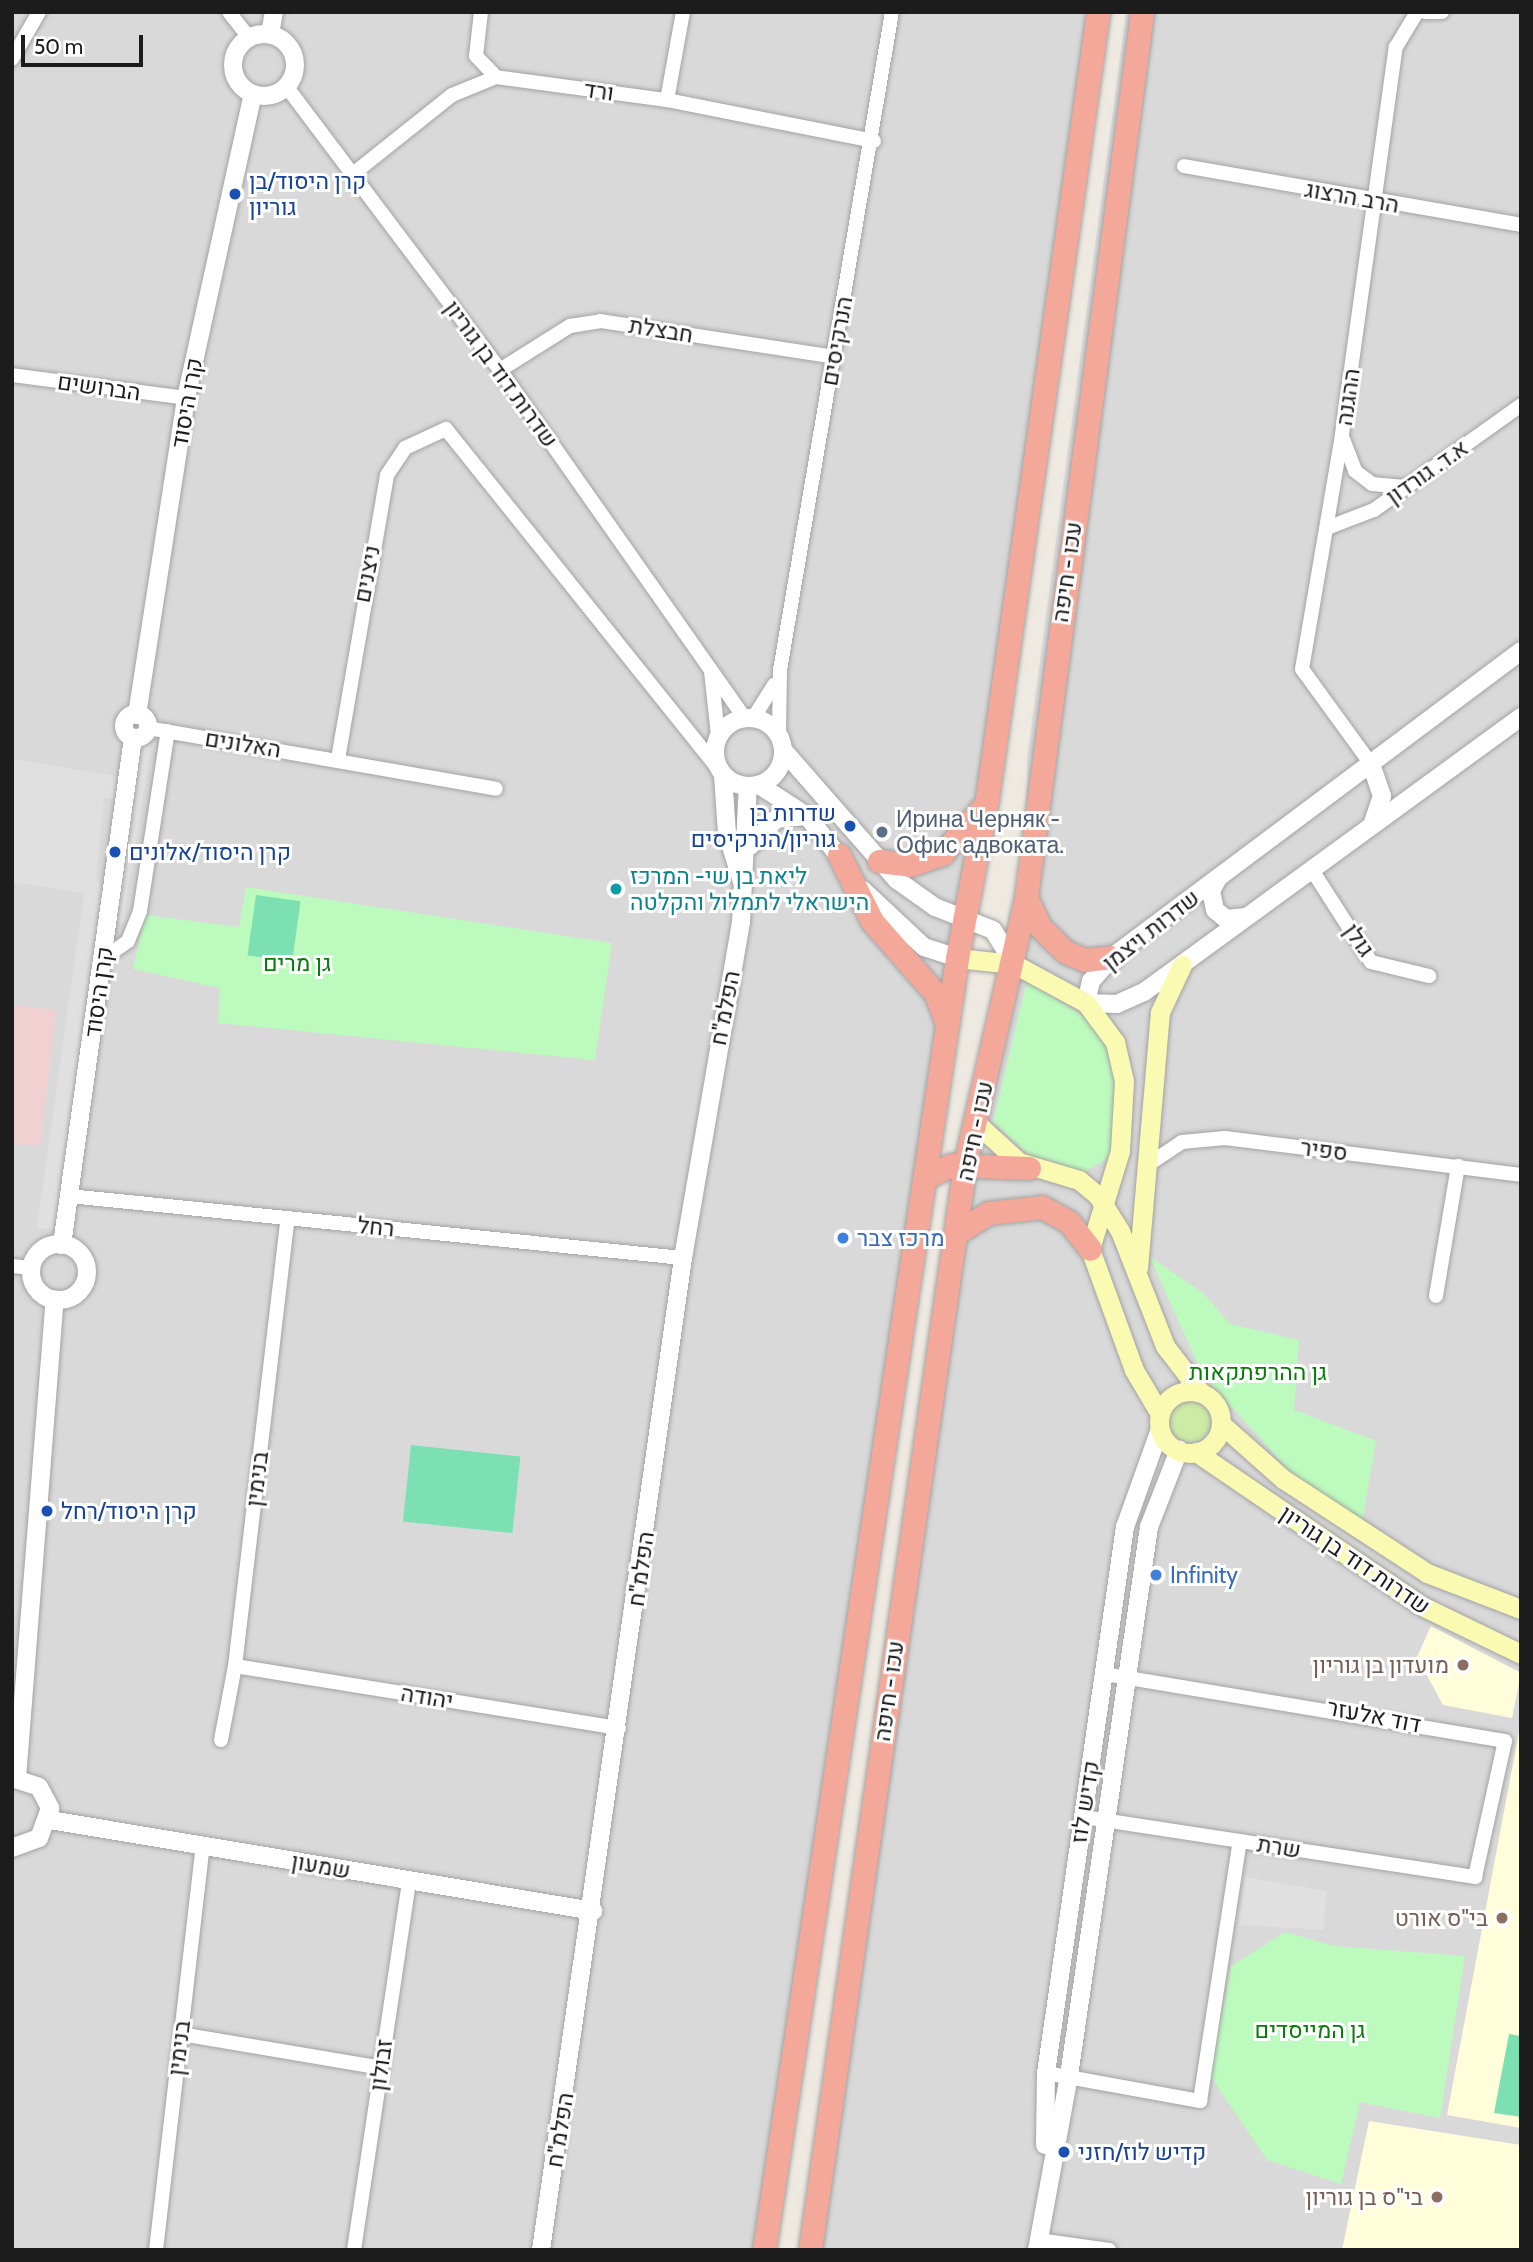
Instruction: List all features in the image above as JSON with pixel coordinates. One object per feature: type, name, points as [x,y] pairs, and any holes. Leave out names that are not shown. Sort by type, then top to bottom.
[{"type":"highway","name":"עכו - חיפה","points":[[764,2250],[928,1176],[957,958],[987,799],[1098,12]]},
{"type":"highway","name":"עכו - חיפה","points":[[810,2250],[965,1164],[1014,964],[1026,897],[1142,12]]},
{"type":"highway","points":[[878,862],[910,865],[942,854],[987,799]]},
{"type":"highway","points":[[839,855],[872,921],[936,993],[948,1028]]},
{"type":"highway","points":[[1026,897],[1040,927],[1066,952],[1085,960],[1112,957]]},
{"type":"highway","points":[[928,1176],[965,1164],[1029,1168]]},
{"type":"highway","points":[[955,1234],[988,1213],[1042,1207],[1069,1222],[1090,1249]]},
{"type":"main road","points":[[957,958],[1014,964],[1086,1003],[1123,1060],[1120,1151],[1106,1207],[1090,1249],[1134,1370],[1160,1422],[1188,1451],[1213,1442],[1221,1424],[1216,1405],[1201,1393],[1165,1346],[1106,1207],[1079,1180],[1029,1168],[975,1122]]},
{"type":"main road","points":[[1140,1286],[1141,1177],[1160,1012],[1182,965]]},
{"type":"main road","points":[[1079,1180],[1105,1171],[1120,1151]]},
{"type":"main road","points":[[1160,1422],[1180,1392],[1201,1393]]},
{"type":"main road","name":"שדרות דוד בן גוריון","points":[[1221,1424],[1283,1479],[1427,1573],[1521,1609]]},
{"type":"main road","name":"שדרות דוד בן גוריון","points":[[1188,1451],[1420,1605],[1521,1654]]},
{"type":"street","points":[[12,59],[39,12]]},
{"type":"street","points":[[229,12],[248,38]]},
{"type":"street","points":[[270,34],[274,12]]},
{"type":"street","points":[[481,12],[476,56],[496,77]]},
{"type":"street","points":[[667,100],[683,12]]},
{"type":"street","name":"הנרקיסים","points":[[781,742],[780,670],[874,141],[892,12]]},
{"type":"street","name":"ההגנה","points":[[1371,764],[1301,669],[1342,434],[1396,47],[1416,12]]},
{"type":"street","points":[[1425,12],[1442,12]]},
{"type":"street","points":[[270,34],[292,51],[295,70],[286,86],[268,95],[253,94],[238,82],[233,64],[248,38],[270,34]]},
{"type":"street","name":"ורד","points":[[353,174],[452,95],[496,77],[667,100],[874,141]]},
{"type":"street","name":"שדרות דוד בן גוריון","points":[[286,86],[500,370],[710,667],[749,717]]},
{"type":"street","name":"קרן היסוד","points":[[62,1245],[186,398],[253,94]]},
{"type":"street","name":"הרב הרצוג","points":[[1184,166],[1376,202],[1521,225]]},
{"type":"street","name":"חבצלת","points":[[500,370],[570,326],[600,321],[834,357]]},
{"type":"street","name":"הברושים","points":[[12,375],[186,398]]},
{"type":"street","name":"א.ד. גורדון","points":[[1327,528],[1374,510],[1521,405]]},
{"type":"street","name":"ניצנים","points":[[338,759],[387,475],[420,438],[453,430],[720,771]]},
{"type":"street","points":[[1342,434],[1355,471],[1372,484],[1405,487]]},
{"type":"street","name":"שדרות ויצמן","points":[[1521,651],[1112,957],[1091,981],[1086,1003],[1131,999],[1182,965],[1521,717]]},
{"type":"street","name":"שדרות דוד בן גוריון","points":[[710,667],[718,735]]},
{"type":"street","name":"הנרקיסים","points":[[749,717],[780,670]]},
{"type":"street","points":[[957,958],[911,937],[880,909],[807,816],[753,785],[720,771],[718,735],[749,717],[781,742],[878,862],[920,898],[993,930],[1014,964]]},
{"type":"street","name":"האלונים","points":[[139,727],[338,759],[496,789]]},
{"type":"street","points":[[104,958],[128,941],[140,911],[168,732]]},
{"type":"street","points":[[753,785],[775,774],[781,742]]},
{"type":"street","points":[[1370,827],[1382,796],[1371,764]]},
{"type":"street","name":"הפלמ\"ח","points":[[720,771],[727,833],[744,888]]},
{"type":"street","name":"הפלמ\"ח","points":[[541,2250],[620,1728],[683,1258],[744,888],[750,846],[753,785]]},
{"type":"street","points":[[750,846],[776,819],[807,816]]},
{"type":"street","name":"גולן","points":[[1312,870],[1371,962],[1429,976]]},
{"type":"street","points":[[1218,878],[1211,891],[1215,910],[1233,921],[1248,916]]},
{"type":"street","name":"ספיר","points":[[1141,1177],[1165,1148],[1203,1138],[1521,1175]]},
{"type":"street","points":[[1436,1296],[1458,1166]]},
{"type":"street","name":"רחל","points":[[69,1196],[683,1258]]},
{"type":"street","name":"בנימין","points":[[220,1740],[235,1666],[288,1218]]},
{"type":"street","points":[[62,1245],[78,1252],[87,1276],[72,1297],[55,1300],[39,1292],[32,1268],[39,1253],[62,1245]]},
{"type":"street","points":[[12,1266],[32,1268]]},
{"type":"street","points":[[12,1848],[39,1839],[50,1820],[39,1787],[15,1778],[55,1300]]},
{"type":"street","name":"קדיש לוז","points":[[1045,2180],[1046,2073],[1125,1527],[1160,1422]]},
{"type":"street","name":"קדיש לוז","points":[[1037,2245],[1045,2180],[1069,2076],[1149,1527],[1188,1451]]},
{"type":"street","name":"יהודה","points":[[235,1666],[620,1728]]},
{"type":"street","name":"דוד אלעזר","points":[[1105,1674],[1505,1741],[1475,1877]]},
{"type":"street","name":"שרת","points":[[1083,1817],[1475,1877]]},
{"type":"street","name":"שמעון","points":[[50,1820],[593,1912]]},
{"type":"street","points":[[1046,2073],[1200,2101],[1240,1841]]},
{"type":"street","name":"בנימין","points":[[156,2250],[203,1846]]},
{"type":"street","name":"זבולון","points":[[354,2250],[409,1880]]},
{"type":"street","points":[[181,2034],[381,2068]]},
{"type":"street","points":[[1037,2245],[1109,2250]]},
{"type":"shaded area","points":[[12,12],[1097,12],[767,2250],[12,2250]]},
{"type":"shaded area","points":[[1126,12],[1521,12],[1521,2250],[819,2250],[979,1143],[997,1080],[1026,897],[1027,759]]},
{"type":"shaded area","points":[[133,743],[151,746],[123,923],[109,924],[125,801],[104,798],[96,876],[104,896],[56,1229],[37,1228],[84,893],[12,882],[12,759],[128,778]]},
{"type":"shaded area","points":[[12,1005],[56,1010],[40,1146],[12,1143]]},
{"type":"shaded area","name":"מועדון בן גוריון","points":[[1431,1626],[1521,1673],[1512,1718],[1443,1705],[1417,1657]]},
{"type":"shaded area","name":"בי\"ס אורט","points":[[1521,1721],[1521,2128],[1447,2115]]},
{"type":"shaded area","points":[[1245,1877],[1327,1891],[1323,1930],[1239,1925]]},
{"type":"shaded area","name":"בי\"ס בן גוריון","points":[[1369,2121],[1521,2145],[1521,2250],[1342,2250]]},
{"type":"green space","name":"גן מרים","points":[[246,887],[612,943],[595,1060],[218,1023],[220,988],[133,969],[145,915],[239,927]]},
{"type":"green space","points":[[256,895],[301,901],[292,962],[248,955]]},
{"type":"green space","points":[[1027,981],[1095,1024],[1117,1062],[1111,1157],[1085,1171],[1074,1174],[1036,1160],[993,1122]]},
{"type":"green space","name":"גן ההרפתקאות","points":[[1150,1257],[1203,1293],[1230,1324],[1299,1340],[1294,1410],[1376,1441],[1362,1523],[1290,1471],[1202,1374]]},
{"type":"green space","points":[[1190,1402],[1198,1403],[1204,1408],[1209,1414],[1209,1430],[1204,1436],[1198,1441],[1190,1442],[1182,1441],[1176,1436],[1171,1430],[1170,1422],[1171,1414],[1176,1408],[1182,1403]]},
{"type":"green space","points":[[411,1445],[520,1456],[512,1533],[403,1522]]},
{"type":"green space","name":"גן המייסדים","points":[[1285,1932],[1334,1946],[1465,1956],[1440,2118],[1360,2102],[1341,2184],[1267,2160],[1211,2077],[1231,1966]]},
{"type":"green space","points":[[1509,2034],[1521,2036],[1521,2117],[1494,2113]]},
{"type":"place","name":"קרן היסוד/בן גוריון","points":[[235,194]]},
{"type":"place","name":"שדרות בן גוריון/הנרקיסים","points":[[850,826]]},
{"type":"place","name":"Ирина Черняк - Офис адвоката.","points":[[882,832]]},
{"type":"place","name":"קרן היסוד/אלונים","points":[[115,852]]},
{"type":"place","name":"ליאת בן שי- המרכז הישראלי לתמלול והקלטה","points":[[616,889]]},
{"type":"place","name":"מרכז צבר","points":[[843,1238]]},
{"type":"place","name":"קרן היסוד/רחל","points":[[47,1511]]},
{"type":"place","name":"Infinity","points":[[1156,1575]]},
{"type":"place","name":"מועדון בן גוריון","points":[[1463,1665]]},
{"type":"place","name":"בי\"ס אורט","points":[[1502,1918]]},
{"type":"place","name":"קדיש לוז/חזני","points":[[1064,2152]]},
{"type":"place","name":"בי\"ס בן גוריון","points":[[1437,2197]]}]
